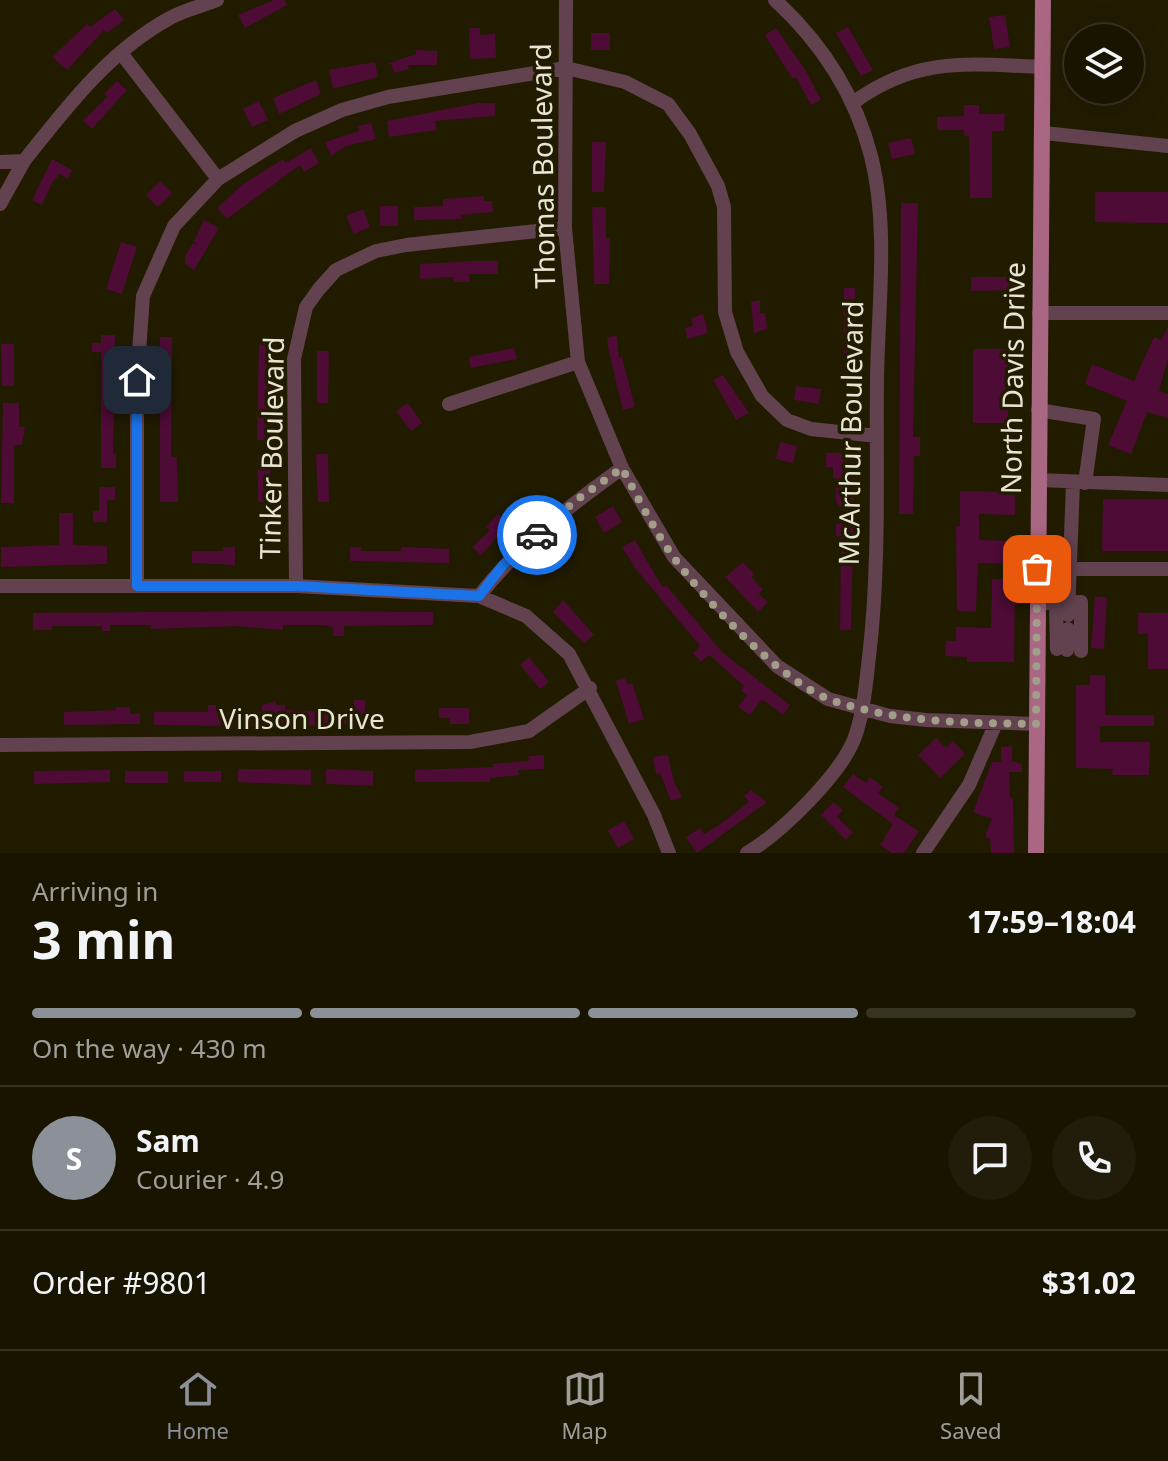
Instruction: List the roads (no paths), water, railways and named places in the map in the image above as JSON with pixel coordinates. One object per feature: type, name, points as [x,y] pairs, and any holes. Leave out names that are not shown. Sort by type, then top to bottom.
[{"type":"main road","name":"North Davis Drive","points":[[1036,853],[1043,0]]},
{"type":"street","points":[[0,204],[24,161],[77,94],[121,53],[171,17],[217,0]]},
{"type":"street","name":"Thomas Boulevard","points":[[566,0],[565,228],[578,362],[622,468],[674,557],[744,634],[797,681],[828,699],[863,709],[926,720],[1036,724]]},
{"type":"street","name":"McArthur Boulevard","points":[[747,853],[786,822],[844,758],[855,737],[863,709],[873,624],[878,190],[854,102],[804,27],[775,0]]},
{"type":"street","points":[[121,53],[218,179]]},
{"type":"street","points":[[854,102],[881,82],[930,66],[1042,67]]},
{"type":"street","points":[[137,586],[137,380],[143,296],[174,226],[218,179],[295,131],[364,102],[447,85],[566,68],[625,82],[668,104],[690,134],[718,186],[724,207],[722,286],[727,321],[737,352],[762,396],[787,420],[811,429],[877,436]]},
{"type":"street","points":[[1044,133],[1168,146]]},
{"type":"street","points":[[0,162],[24,161]]},
{"type":"street","name":"Tinker Boulevard","points":[[296,586],[294,359],[306,307],[319,289],[336,270],[376,251],[565,228]]},
{"type":"street","points":[[1039,313],[1167,313]]},
{"type":"street","points":[[449,404],[578,362]]},
{"type":"street","points":[[1038,410],[1094,419],[1079,483],[1065,612],[1074,651]]},
{"type":"street","points":[[479,596],[515,554],[575,501],[622,468]]},
{"type":"street","points":[[1038,480],[1168,485]]},
{"type":"street","points":[[1037,569],[1168,569]]},
{"type":"street","points":[[0,586],[296,586],[479,596],[526,616],[556,640],[590,688],[654,815],[669,853]]},
{"type":"street","points":[[1037,603],[1065,612],[1081,602],[1074,651]]},
{"type":"street","points":[[1065,612],[1074,651]]},
{"type":"street","points":[[1037,647],[1074,651]]},
{"type":"street","name":"Vinson Drive","points":[[0,745],[470,742],[529,731],[590,688]]},
{"type":"street","points":[[923,853],[969,785],[996,723]]}]
